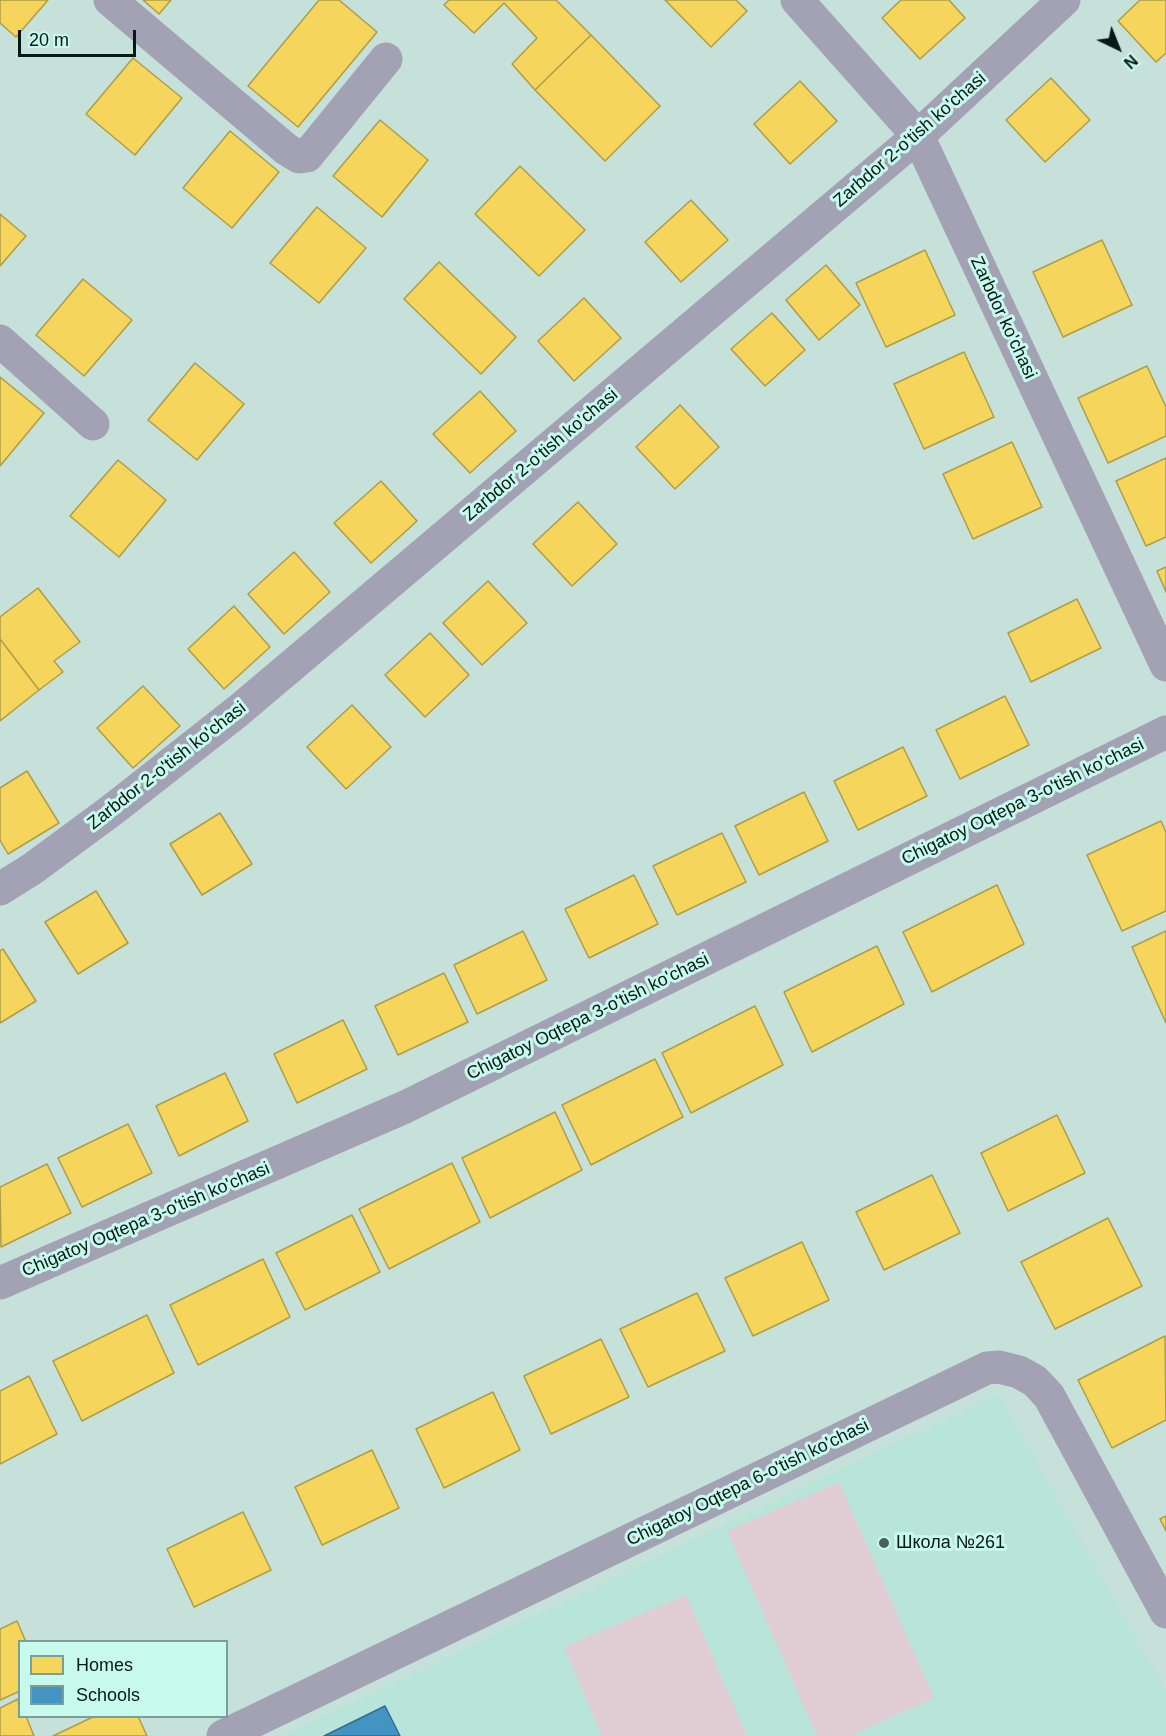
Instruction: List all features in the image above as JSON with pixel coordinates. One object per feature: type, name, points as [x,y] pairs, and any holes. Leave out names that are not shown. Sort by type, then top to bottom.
[{"type":"street","points":[[110,0],[286,149],[299,157],[307,156],[386,59]]},
{"type":"street","name":"Zarbdor ko'chasi","points":[[797,0],[918,136],[1166,665]]},
{"type":"street","name":"Zarbdor 2-o'tish ko'chasi","points":[[0,889],[32,869],[112,810],[238,711],[918,136],[1064,0]]},
{"type":"street","points":[[0,341],[93,424]]},
{"type":"street","name":"Chigatoy Oqtepa 3-o'tish ko'chasi","points":[[0,1283],[405,1107],[1166,732]]},
{"type":"street","name":"Chigatoy Oqtepa 6-o'tish ko'chasi","points":[[224,1736],[987,1368],[999,1367],[1018,1372],[1035,1382],[1049,1396],[1166,1612]]},
{"type":"shaded area","name":"Школа №261","points":[[998,1394],[1166,1692],[1166,1736],[283,1736]]},
{"type":"shaded area","points":[[839,1482],[934,1698],[850,1736],[817,1736],[727,1531]]},
{"type":"shaded area","points":[[686,1595],[747,1736],[602,1736],[564,1647]]},
{"type":"building: Homes","points":[[0,0],[48,0],[16,37],[0,23]]},
{"type":"building: Homes","points":[[143,0],[171,0],[159,14]]},
{"type":"building: Homes","points":[[319,0],[339,0],[377,32],[298,127],[248,86]]},
{"type":"building: Homes","points":[[449,0],[556,0],[591,35],[535,90],[512,64],[537,38],[504,3],[474,33],[444,5]]},
{"type":"building: Homes","points":[[665,0],[736,0],[747,11],[711,47]]},
{"type":"building: Homes","points":[[901,0],[949,0],[965,18],[920,59],[882,18]]},
{"type":"building: Homes","points":[[1140,0],[1166,0],[1166,53],[1156,62],[1118,21]]},
{"type":"building: Homes","points":[[591,35],[660,106],[605,161],[535,90]]},
{"type":"building: Homes","points":[[133,58],[182,98],[135,155],[86,114]]},
{"type":"building: Homes","points":[[1051,78],[1090,120],[1045,162],[1006,120]]},
{"type":"building: Homes","points":[[800,81],[837,121],[790,164],[754,124]]},
{"type":"building: Homes","points":[[380,120],[428,160],[382,217],[333,176]]},
{"type":"building: Homes","points":[[230,131],[279,172],[232,228],[183,188]]},
{"type":"building: Homes","points":[[520,166],[585,230],[539,276],[475,214]]},
{"type":"building: Homes","points":[[691,200],[728,240],[681,282],[645,242]]},
{"type":"building: Homes","points":[[317,207],[366,248],[319,303],[270,263]]},
{"type":"building: Homes","points":[[0,214],[26,236],[0,266]]},
{"type":"building: Homes","points":[[1102,240],[1132,305],[1063,337],[1033,272]]},
{"type":"building: Homes","points":[[925,250],[955,315],[886,347],[856,283]]},
{"type":"building: Homes","points":[[439,262],[516,337],[481,374],[404,299]]},
{"type":"building: Homes","points":[[826,265],[860,305],[819,340],[786,300]]},
{"type":"building: Homes","points":[[83,279],[132,320],[84,376],[36,335]]},
{"type":"building: Homes","points":[[584,298],[621,338],[574,381],[538,341]]},
{"type":"building: Homes","points":[[772,313],[805,350],[765,386],[731,349]]},
{"type":"building: Homes","points":[[964,352],[994,417],[924,449],[894,384]]},
{"type":"building: Homes","points":[[195,363],[244,404],[197,460],[148,420]]},
{"type":"building: Homes","points":[[1147,366],[1166,407],[1166,436],[1108,463],[1078,398]]},
{"type":"building: Homes","points":[[0,377],[44,413],[0,466]]},
{"type":"building: Homes","points":[[480,391],[516,431],[470,473],[433,434]]},
{"type":"building: Homes","points":[[680,405],[719,447],[675,489],[636,447]]},
{"type":"building: Homes","points":[[1012,442],[1042,507],[973,539],[943,474]]},
{"type":"building: Homes","points":[[1166,458],[1166,537],[1146,546],[1116,481]]},
{"type":"building: Homes","points":[[118,460],[166,500],[119,557],[70,516]]},
{"type":"building: Homes","points":[[381,481],[417,521],[371,563],[334,523]]},
{"type":"building: Homes","points":[[578,502],[617,544],[572,586],[533,544]]},
{"type":"building: Homes","points":[[294,552],[330,592],[284,634],[248,594]]},
{"type":"building: Homes","points":[[1166,567],[1166,592],[1157,571]]},
{"type":"building: Homes","points":[[488,581],[527,623],[482,665],[443,623]]},
{"type":"building: Homes","points":[[38,588],[80,642],[54,661],[63,672],[39,690],[0,639],[0,617]]},
{"type":"building: Homes","points":[[1077,599],[1101,648],[1031,682],[1008,633]]},
{"type":"building: Homes","points":[[234,606],[270,647],[224,689],[188,649]]},
{"type":"building: Homes","points":[[430,633],[469,675],[425,717],[385,675]]},
{"type":"building: Homes","points":[[0,639],[39,690],[0,721]]},
{"type":"building: Homes","points":[[143,686],[180,726],[133,768],[97,728]]},
{"type":"building: Homes","points":[[1005,696],[1029,745],[960,779],[936,730]]},
{"type":"building: Homes","points":[[352,705],[391,747],[346,789],[307,747]]},
{"type":"building: Homes","points":[[903,747],[927,796],[858,830],[834,781]]},
{"type":"building: Homes","points":[[27,771],[59,823],[8,854],[0,840],[0,788]]},
{"type":"building: Homes","points":[[804,792],[828,841],[759,875],[735,826]]},
{"type":"building: Homes","points":[[220,813],[252,864],[202,895],[170,844]]},
{"type":"building: Homes","points":[[1161,821],[1166,832],[1166,911],[1122,931],[1087,855]]},
{"type":"building: Homes","points":[[722,833],[746,882],[677,915],[653,866]]},
{"type":"building: Homes","points":[[634,875],[658,924],[589,958],[565,909]]},
{"type":"building: Homes","points":[[997,885],[1024,944],[932,992],[903,932]]},
{"type":"building: Homes","points":[[96,891],[128,943],[78,974],[45,922]]},
{"type":"building: Homes","points":[[523,931],[547,980],[477,1014],[454,965]]},
{"type":"building: Homes","points":[[1166,931],[1166,1023],[1132,947]]},
{"type":"building: Homes","points":[[877,946],[904,1004],[812,1052],[784,992]]},
{"type":"building: Homes","points":[[3,949],[36,1001],[0,1023],[0,951]]},
{"type":"building: Homes","points":[[444,973],[468,1022],[398,1055],[375,1006]]},
{"type":"building: Homes","points":[[755,1006],[783,1065],[691,1113],[662,1053]]},
{"type":"building: Homes","points":[[343,1020],[367,1069],[297,1103],[274,1054]]},
{"type":"building: Homes","points":[[655,1059],[683,1117],[591,1165],[562,1105]]},
{"type":"building: Homes","points":[[225,1073],[248,1121],[179,1156],[156,1106]]},
{"type":"building: Homes","points":[[555,1112],[582,1170],[490,1218],[462,1158]]},
{"type":"building: Homes","points":[[1057,1115],[1085,1173],[1008,1211],[981,1153]]},
{"type":"building: Homes","points":[[128,1124],[152,1173],[82,1207],[58,1158]]},
{"type":"building: Homes","points":[[452,1163],[480,1222],[389,1269],[359,1209]]},
{"type":"building: Homes","points":[[47,1164],[71,1213],[1,1247],[0,1187]]},
{"type":"building: Homes","points":[[932,1175],[960,1233],[884,1270],[856,1212]]},
{"type":"building: Homes","points":[[352,1215],[380,1272],[305,1310],[276,1253]]},
{"type":"building: Homes","points":[[1108,1218],[1142,1286],[1055,1329],[1021,1262]]},
{"type":"building: Homes","points":[[802,1242],[829,1300],[753,1336],[725,1278]]},
{"type":"building: Homes","points":[[263,1259],[290,1317],[198,1365],[170,1305]]},
{"type":"building: Homes","points":[[697,1293],[725,1351],[648,1387],[620,1329]]},
{"type":"building: Homes","points":[[147,1315],[174,1373],[82,1421],[53,1361]]},
{"type":"building: Homes","points":[[1165,1336],[1166,1420],[1112,1448],[1078,1380]]},
{"type":"building: Homes","points":[[601,1339],[629,1397],[551,1434],[524,1376]]},
{"type":"building: Homes","points":[[29,1376],[57,1434],[0,1464],[0,1391]]},
{"type":"building: Homes","points":[[493,1392],[520,1450],[444,1488],[416,1429]]},
{"type":"building: Homes","points":[[372,1450],[399,1508],[322,1545],[295,1487]]},
{"type":"building: Homes","points":[[243,1512],[271,1570],[194,1607],[167,1549]]},
{"type":"building: Homes","points":[[1166,1516],[1166,1531],[1160,1519]]},
{"type":"building: Homes","points":[[17,1621],[25,1640],[18,1640],[18,1692],[0,1700],[0,1629]]},
{"type":"building: Homes","points":[[18,1699],[18,1718],[27,1718],[34,1736],[0,1736],[0,1708]]},
{"type":"building: Homes","points":[[91,1718],[139,1718],[147,1736],[53,1736]]},
{"type":"building: Schools","points":[[385,1706],[400,1736],[324,1736]]},
{"type":"place","name":"Школа №261","points":[[884,1543]]}]
